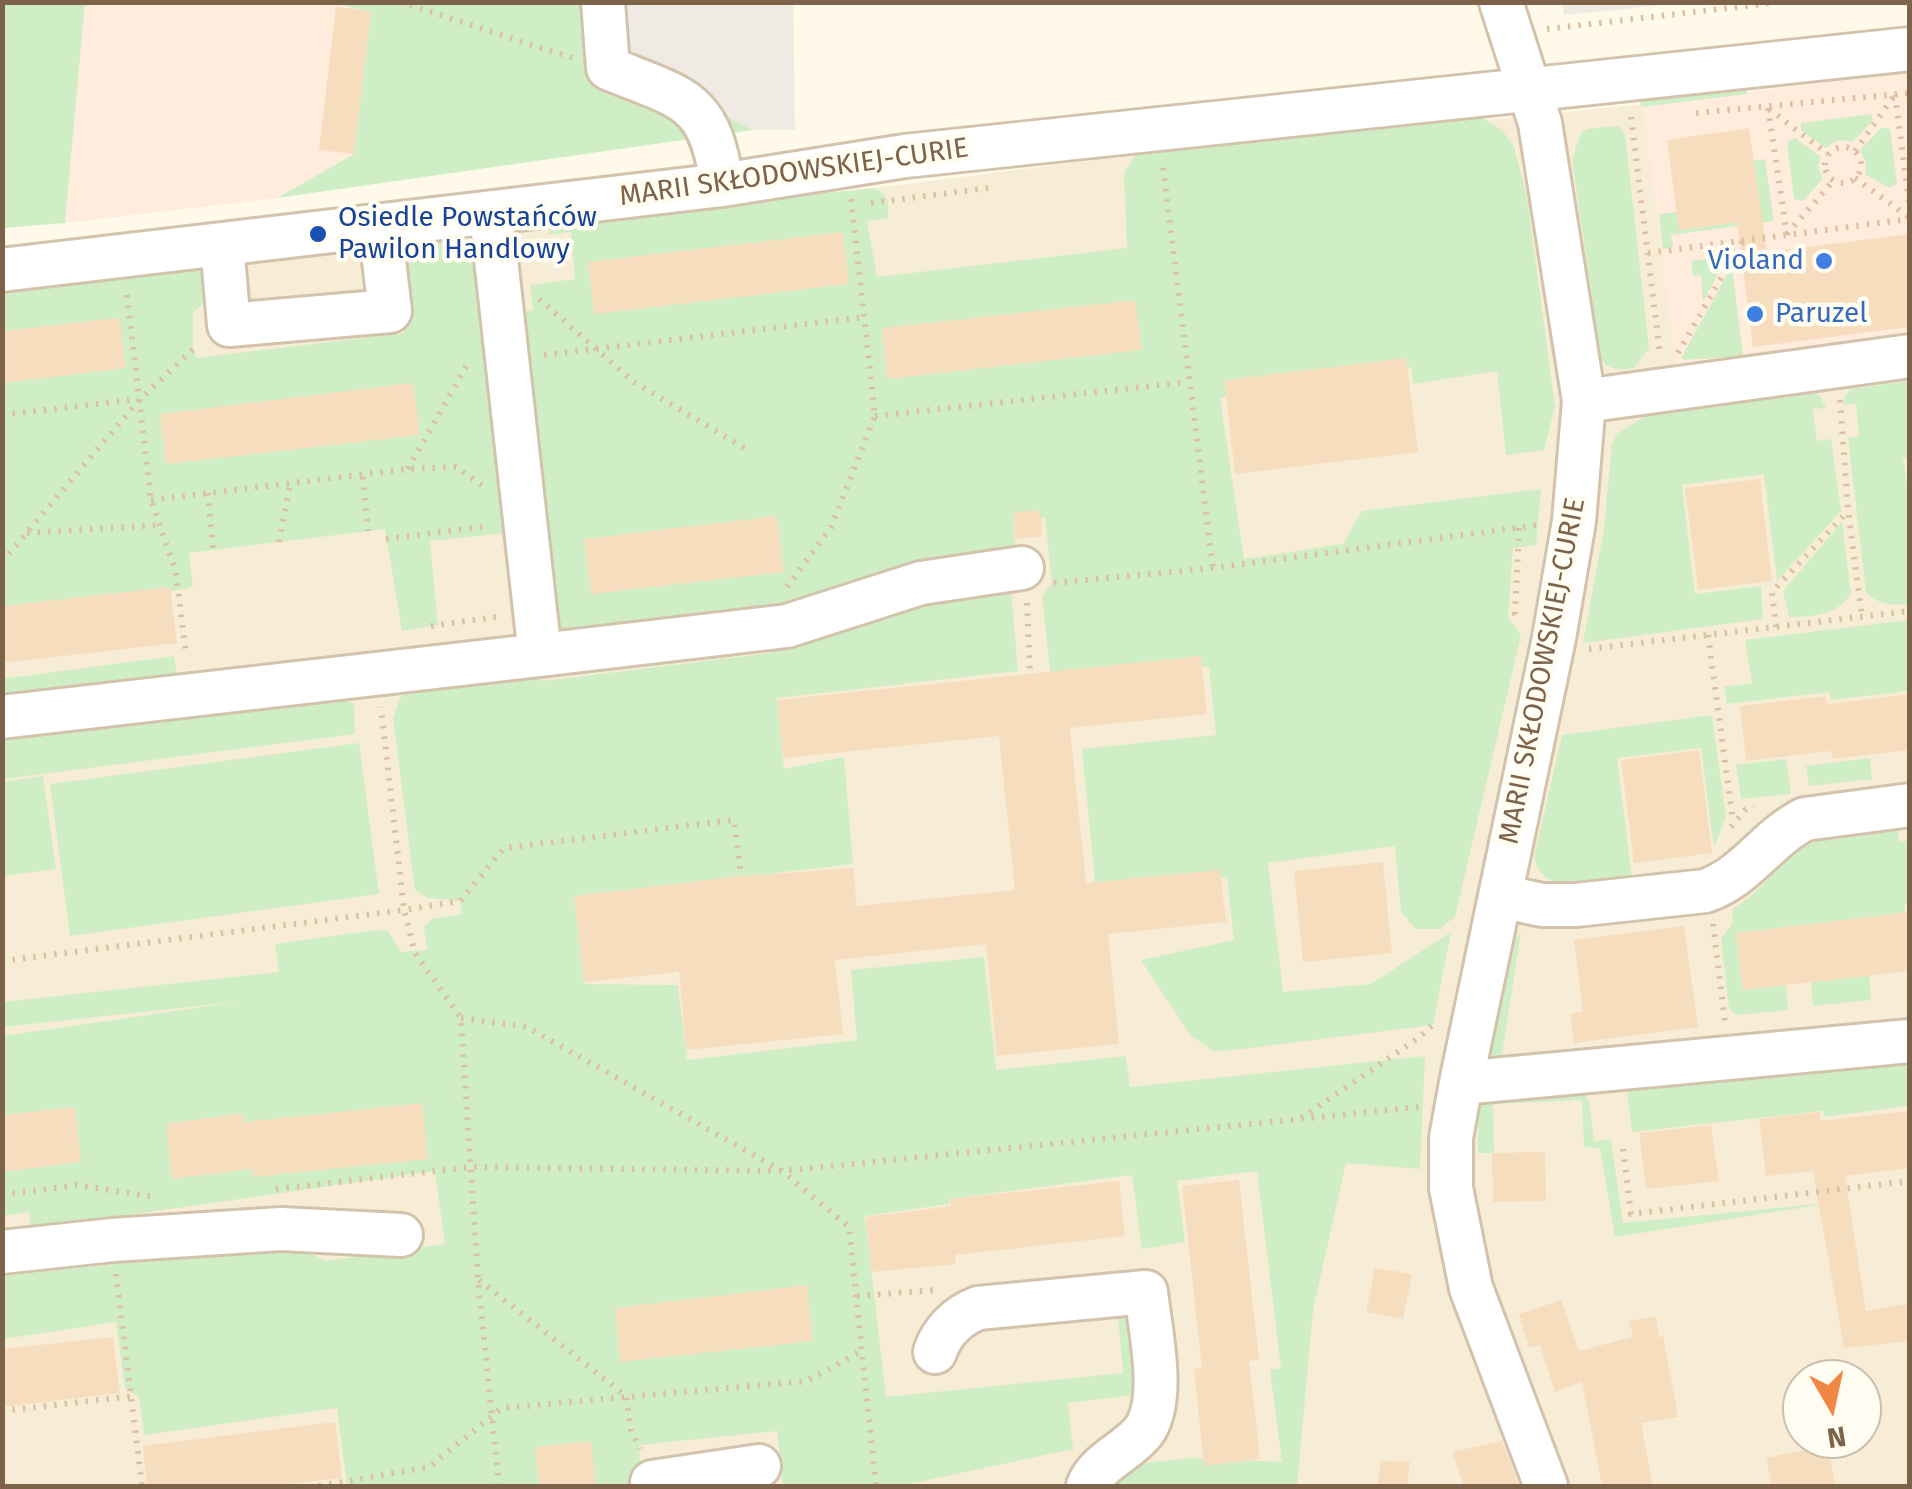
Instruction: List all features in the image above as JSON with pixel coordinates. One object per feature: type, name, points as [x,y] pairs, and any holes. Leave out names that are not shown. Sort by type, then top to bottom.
[{"type":"street","points":[[603,2],[608,68],[682,98],[707,123],[717,147],[722,185]]},
{"type":"street","points":[[1506,18],[1528,91]]},
{"type":"street","name":"MARII SKŁODOWSKIEJ-CURIE","points":[[2,270],[722,185],[848,163],[1910,50]]},
{"type":"street","name":"MARII SKŁODOWSKIEJ-CURIE","points":[[1528,91],[1540,123],[1584,401],[1574,521],[1554,638],[1500,896],[1447,1094],[1452,1138],[1451,1188],[1470,1288],[1546,1486]]},
{"type":"street","points":[[491,214],[540,655]]},
{"type":"street","points":[[222,245],[228,325],[390,310],[380,227]]},
{"type":"street","points":[[1584,401],[1664,384],[1910,356]]},
{"type":"street","points":[[2,717],[787,626],[921,583],[1024,580]]},
{"type":"street","points":[[1500,896],[1542,905],[1576,905],[1704,890],[1723,885],[1769,844],[1805,820],[1910,805]]},
{"type":"street","points":[[1447,1094],[1910,1041]]},
{"type":"street","points":[[2,1252],[281,1229],[401,1235]]},
{"type":"street","points":[[935,1352],[939,1341],[962,1314],[978,1308],[1146,1292],[1156,1406],[1143,1432],[1101,1468],[1088,1486]]},
{"type":"street","points":[[653,1486],[652,1482],[759,1466]]},
{"type":"path","points":[[400,2],[608,68]]},
{"type":"path","points":[[1506,18],[1780,2]]},
{"type":"path","points":[[1690,113],[1910,93]]},
{"type":"path","points":[[1855,151],[1895,95]]},
{"type":"path","points":[[1895,95],[1910,209]]},
{"type":"path","points":[[1768,108],[1828,154]]},
{"type":"path","points":[[1768,108],[1786,235]]},
{"type":"path","points":[[1616,118],[1650,116]]},
{"type":"path","points":[[1631,117],[1664,384]]},
{"type":"path","points":[[1828,154],[1843,147],[1855,151]]},
{"type":"path","points":[[1828,154],[1826,172],[1833,180],[1845,183],[1855,178],[1861,167],[1855,151]]},
{"type":"path","points":[[788,587],[831,527],[875,416],[848,163]]},
{"type":"path","points":[[1163,168],[1213,568]]},
{"type":"path","points":[[1855,178],[1910,219]]},
{"type":"path","points":[[1786,235],[1833,180]]},
{"type":"path","points":[[1648,253],[1910,219]]},
{"type":"path","points":[[1664,384],[1743,241]]},
{"type":"path","points":[[408,469],[501,307],[531,292],[634,382],[751,452]]},
{"type":"path","points":[[127,295],[151,500],[180,590],[186,655]]},
{"type":"path","points":[[507,360],[865,317]]},
{"type":"path","points":[[2,562],[140,399],[193,348],[228,325]]},
{"type":"path","points":[[875,416],[1188,382]]},
{"type":"path","points":[[1838,384],[1862,617]]},
{"type":"path","points":[[2,415],[140,399]]},
{"type":"path","points":[[151,500],[408,469],[456,468],[524,516]]},
{"type":"path","points":[[363,476],[368,531]]},
{"type":"path","points":[[279,542],[290,483]]},
{"type":"path","points":[[208,493],[212,551]]},
{"type":"path","points":[[1776,627],[1772,592],[1848,510]]},
{"type":"path","points":[[386,539],[524,516]]},
{"type":"path","points":[[1030,674],[1024,580],[1052,583],[1213,568],[1574,521]]},
{"type":"path","points":[[26,533],[161,525]]},
{"type":"path","points":[[1519,528],[1515,614],[1530,631]]},
{"type":"path","points":[[1578,649],[1910,611]]},
{"type":"path","points":[[1708,635],[1739,873]]},
{"type":"path","points":[[377,676],[404,910],[415,953],[461,1018],[478,1280],[498,1486]]},
{"type":"path","points":[[2,961],[460,901],[504,848],[734,820],[741,876]]},
{"type":"path","points":[[461,1018],[528,1027],[782,1171],[849,1227],[876,1486]]},
{"type":"path","points":[[1298,1120],[1416,1040],[1441,1018]]},
{"type":"path","points":[[273,1189],[472,1167],[782,1171],[1298,1120],[1447,1094]]},
{"type":"path","points":[[1623,1149],[1631,1214],[1910,1180]]},
{"type":"path","points":[[2,1194],[77,1185],[174,1200]]},
{"type":"path","points":[[116,1271],[142,1486]]},
{"type":"path","points":[[478,1280],[626,1396],[631,1430]]},
{"type":"path","points":[[320,1486],[429,1467],[502,1408],[806,1381],[863,1350]]},
{"type":"path","points":[[2,1411],[132,1396]]},
{"type":"shaded area","points":[[334,2],[371,11],[354,154],[277,198],[65,223],[85,3]]},
{"type":"shaded area","points":[[1562,2],[1683,2],[1683,3],[1564,15]]},
{"type":"shaded area","points":[[587,3],[793,3],[795,130],[753,130],[588,44]]},
{"type":"shaded area","points":[[1909,73],[1909,337],[1676,367],[1643,104]]},
{"type":"shaded area","points":[[1643,104],[1909,337],[1909,1486],[3,1486],[3,292],[548,222],[1103,159]]},
{"type":"green space","points":[[3,2],[85,3],[65,223],[3,228]]},
{"type":"green space","points":[[334,3],[587,3],[588,44],[753,130],[277,198],[354,154],[371,12]]},
{"type":"green space","points":[[1746,87],[1747,94],[1641,107],[1639,92]]},
{"type":"green space","points":[[1871,114],[1873,120],[1853,142],[1838,140],[1826,148],[1801,130],[1801,123]]},
{"type":"green space","points":[[1483,118],[1502,130],[1514,147],[1527,197],[1555,407],[1544,450],[1506,455],[1497,371],[1414,384],[1411,367],[1220,398],[1244,559],[1343,544],[1362,511],[1541,489],[1536,545],[1513,548],[1508,617],[1521,635],[1455,917],[1439,929],[1415,929],[1401,911],[1395,846],[1268,863],[1283,992],[1371,984],[1451,932],[1433,1025],[1213,1051],[1190,1035],[1141,960],[1234,940],[1227,877],[1096,890],[1082,749],[1216,735],[1209,667],[1051,678],[1042,597],[1052,583],[1045,518],[1013,521],[1016,552],[812,612],[549,638],[516,313],[533,310],[530,285],[575,279],[571,232],[549,235],[548,222],[874,188],[885,196],[888,208],[888,218],[867,221],[877,277],[1127,248],[1124,172],[1136,155]]},
{"type":"green space","points":[[1618,126],[1625,134],[1649,348],[1634,368],[1625,369],[1611,368],[1601,359],[1572,160],[1581,133]]},
{"type":"green space","points":[[1882,127],[1890,129],[1897,184],[1889,188],[1865,174],[1866,163],[1860,150]]},
{"type":"green space","points":[[1795,138],[1821,157],[1818,166],[1823,179],[1803,201],[1794,199],[1787,142]]},
{"type":"green space","points":[[1765,159],[1774,221],[1671,235],[1673,247],[1663,249],[1659,214],[1677,212],[1680,230],[1761,219],[1754,161]]},
{"type":"green space","points":[[467,232],[478,240],[516,532],[430,541],[438,625],[402,631],[385,529],[189,553],[193,586],[3,613],[3,292],[188,263],[201,268],[210,279],[208,301],[193,312],[196,358],[404,333],[399,259],[410,240]]},
{"type":"green space","points":[[1728,256],[1703,302],[1701,275],[1693,276],[1691,261]]},
{"type":"green space","points":[[1732,266],[1743,356],[1684,360],[1681,358]]},
{"type":"green space","points":[[1909,381],[1909,457],[1903,459],[1910,504],[1909,604],[1892,605],[1866,592],[1848,438],[1859,436],[1856,404],[1844,405],[1844,397],[1851,389]]},
{"type":"green space","points":[[1810,392],[1820,396],[1826,408],[1813,409],[1817,441],[1831,439],[1841,511],[1777,581],[1764,474],[1682,485],[1695,594],[1761,586],[1763,619],[1583,643],[1604,529],[1612,444],[1617,434],[1645,416]]},
{"type":"green space","points":[[1842,522],[1851,593],[1832,610],[1789,617],[1783,591]]},
{"type":"green space","points":[[1011,589],[1018,671],[777,698],[784,769],[844,757],[853,864],[574,896],[584,984],[678,985],[687,1060],[857,1040],[851,970],[984,957],[996,1070],[1126,1056],[1130,1087],[1425,1056],[1420,1169],[1346,1163],[1313,1310],[1297,1486],[1105,1486],[1099,1468],[1191,1458],[1282,1462],[1270,1370],[1281,1368],[1257,1171],[1177,1181],[1185,1242],[1142,1249],[1132,1175],[949,1199],[949,1204],[865,1216],[886,1397],[1123,1373],[1117,1303],[1143,1319],[1135,1395],[1068,1403],[1073,1449],[900,1486],[783,1486],[777,1431],[639,1445],[642,1486],[347,1486],[337,1408],[144,1435],[139,1397],[125,1388],[116,1322],[3,1339],[3,1276],[292,1245],[326,1261],[445,1244],[435,1171],[31,1229],[29,1212],[2,1216],[3,1036],[237,1002],[3,1027],[3,1002],[279,972],[275,944],[376,930],[388,931],[401,952],[427,950],[424,928],[431,919],[462,914],[460,901],[428,898],[415,890],[393,718],[401,696],[425,679],[532,670],[543,681],[770,653],[759,642],[935,591]]},
{"type":"green space","points":[[1909,620],[1909,691],[1831,700],[1829,692],[1727,704],[1724,687],[1752,683],[1745,640]]},
{"type":"green space","points":[[174,656],[180,693],[3,711],[2,679]]},
{"type":"green space","points":[[328,690],[354,704],[355,734],[3,779],[2,725]]},
{"type":"green space","points":[[1712,715],[1726,817],[1714,847],[1701,748],[1617,758],[1632,879],[1590,885],[1561,884],[1539,870],[1534,857],[1562,735]]},
{"type":"green space","points":[[359,743],[379,894],[70,936],[50,784]]},
{"type":"green space","points":[[1870,758],[1872,779],[1809,786],[1806,766]]},
{"type":"green space","points":[[1786,759],[1791,794],[1741,799],[1736,765]]},
{"type":"green space","points":[[43,776],[56,869],[3,876],[3,782]]},
{"type":"green space","points":[[1898,829],[1899,842],[1909,840],[1909,903],[1904,904],[1905,913],[1736,933],[1743,990],[1786,985],[1788,1010],[1737,1015],[1729,1009],[1721,938],[1732,924],[1733,908],[1809,845],[1846,834]]},
{"type":"green space","points":[[1521,933],[1502,1054],[1489,1064],[1484,1045],[1507,945]]},
{"type":"green space","points":[[1869,976],[1871,1000],[1813,1006],[1811,982]]},
{"type":"green space","points":[[1909,1054],[1909,1121],[1907,1106],[1825,1117],[1823,1111],[1632,1132],[1627,1089]]},
{"type":"green space","points":[[1579,1088],[1589,1101],[1594,1141],[1611,1140],[1623,1223],[1838,1202],[1615,1237],[1600,1148],[1584,1147],[1582,1100],[1493,1104],[1494,1153],[1478,1153],[1478,1113],[1482,1102]]},
{"type":"building","points":[[336,7],[371,11],[354,154],[319,150]]},
{"type":"building","points":[[1749,128],[1767,252],[1910,234],[1910,327],[1753,347],[1737,222],[1679,230],[1667,140]]},
{"type":"building","points":[[843,232],[849,284],[594,314],[588,262]]},
{"type":"building","points":[[1135,300],[1142,350],[887,379],[882,328]]},
{"type":"building","points":[[120,318],[126,368],[2,383],[2,331]]},
{"type":"building","points":[[1406,358],[1418,452],[1235,474],[1224,380]]},
{"type":"building","points":[[413,383],[420,435],[166,464],[160,414]]},
{"type":"building","points":[[1760,479],[1772,581],[1698,590],[1685,488]]},
{"type":"building","points":[[1040,510],[1042,536],[1015,539],[1013,512]]},
{"type":"building","points":[[777,516],[784,572],[591,594],[584,539]]},
{"type":"building","points":[[170,587],[177,643],[2,663],[2,606]]},
{"type":"building","points":[[1201,656],[1207,714],[1070,728],[1086,883],[1220,870],[1226,922],[1108,934],[1119,1044],[997,1056],[986,944],[835,960],[843,1034],[686,1050],[679,972],[584,982],[574,896],[741,876],[853,868],[857,906],[1015,890],[999,736],[783,758],[777,700]]},
{"type":"building","points":[[1910,694],[1910,750],[1832,759],[1831,751],[1746,761],[1740,706],[1826,696],[1827,704]]},
{"type":"building","points":[[1699,750],[1712,853],[1634,863],[1621,760]]},
{"type":"building","points":[[1383,862],[1392,953],[1303,962],[1294,871]]},
{"type":"building","points":[[1910,912],[1910,971],[1743,990],[1736,933]]},
{"type":"building","points":[[1684,926],[1698,1027],[1574,1043],[1570,1014],[1583,1012],[1574,940]]},
{"type":"building","points":[[422,1103],[428,1159],[253,1177],[252,1169],[172,1179],[166,1124],[243,1113],[244,1122]]},
{"type":"building","points":[[75,1107],[81,1162],[2,1172],[2,1115]]},
{"type":"building","points":[[1907,1111],[1910,1168],[1845,1176],[1866,1311],[1910,1303],[1910,1341],[1844,1348],[1813,1171],[1766,1176],[1759,1119],[1820,1112],[1821,1121]]},
{"type":"building","points":[[1711,1125],[1719,1181],[1646,1189],[1639,1133]]},
{"type":"building","points":[[1545,1152],[1546,1201],[1493,1202],[1492,1153]]},
{"type":"building","points":[[1239,1180],[1259,1360],[1249,1361],[1260,1459],[1204,1466],[1194,1369],[1202,1368],[1182,1186]]},
{"type":"building","points":[[1119,1181],[1125,1236],[955,1255],[956,1264],[871,1272],[866,1217],[951,1206],[950,1199]]},
{"type":"building","points":[[1375,1268],[1412,1274],[1403,1319],[1366,1312]]},
{"type":"building","points":[[807,1285],[813,1341],[620,1362],[615,1308]]},
{"type":"building","points":[[1561,1300],[1579,1351],[1633,1337],[1629,1321],[1656,1316],[1678,1417],[1641,1423],[1653,1486],[1602,1486],[1582,1382],[1555,1392],[1540,1345],[1529,1348],[1519,1314]]},
{"type":"building","points":[[113,1337],[120,1393],[2,1407],[2,1349]]},
{"type":"building","points":[[335,1422],[342,1478],[271,1486],[147,1486],[143,1446]]},
{"type":"building","points":[[591,1441],[596,1486],[539,1486],[535,1447]]},
{"type":"building","points":[[1502,1441],[1519,1486],[1464,1486],[1452,1452]]},
{"type":"building","points":[[1782,1455],[1782,1459],[1830,1459],[1836,1486],[1772,1486],[1766,1458]]},
{"type":"building","points":[[1381,1461],[1410,1462],[1407,1486],[1377,1486]]},
{"type":"place","name":"Osiedle Powstańców Pawilon Handlowy","points":[[318,234]]},
{"type":"place","name":"Violand","points":[[1824,261]]},
{"type":"place","name":"Paruzel","points":[[1755,314]]}]
